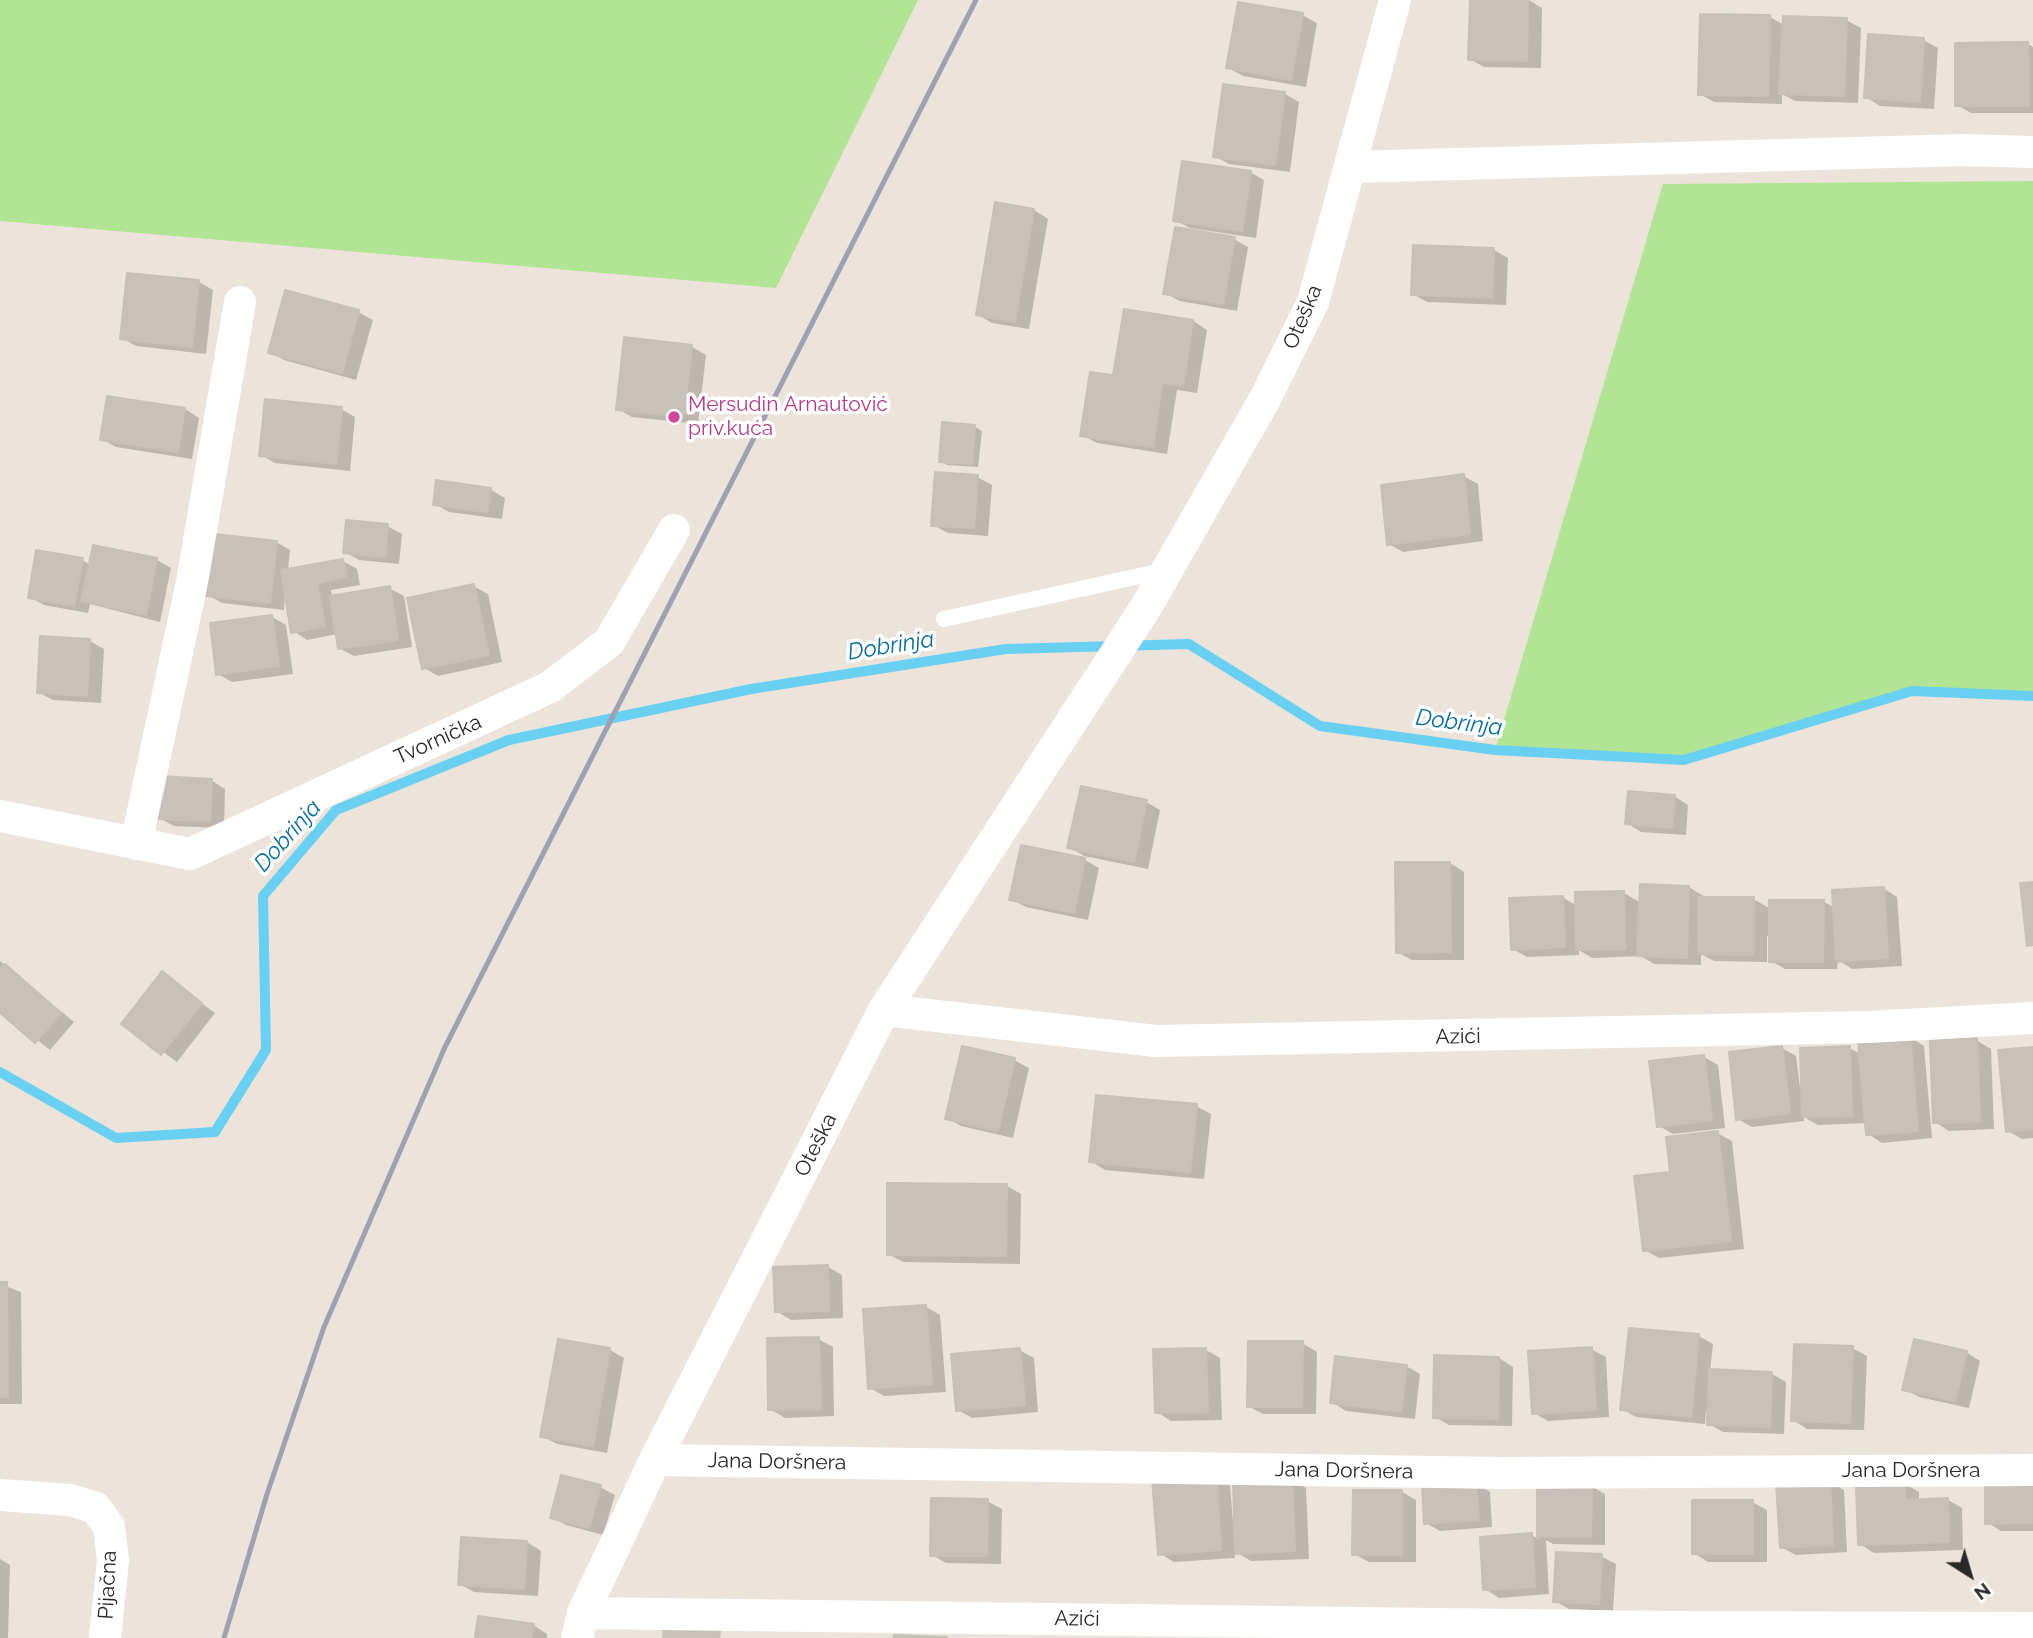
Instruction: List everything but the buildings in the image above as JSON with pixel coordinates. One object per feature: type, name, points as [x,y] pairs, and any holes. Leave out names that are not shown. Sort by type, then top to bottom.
[{"type":"street","name":"Oteška","points":[[580,1625],[655,1460],[884,1010],[1146,607],[1266,397],[1313,302],[1395,0]]},
{"type":"street","points":[[1351,167],[1963,150],[2033,152]]},
{"type":"street","points":[[136,844],[192,582],[240,302]]},
{"type":"street","name":"Tvornička","points":[[0,816],[190,854],[550,687],[610,642],[674,530]]},
{"type":"street","name":"Azići","points":[[884,1010],[1156,1041],[1801,1029],[2033,1018]]},
{"type":"street","name":"Jana Doršnera","points":[[655,1460],[1501,1474],[2033,1470]]},
{"type":"street","name":"Pijačna","points":[[0,1495],[70,1500],[96,1508],[109,1527],[113,1560],[105,1638]]},
{"type":"street","name":"Azići","points":[[580,1625],[2033,1628]]},
{"type":"lane","points":[[944,619],[1167,570]]},
{"type":"green space","points":[[0,0],[918,0],[776,288],[0,221]]},
{"type":"green space","points":[[2033,181],[2033,695],[1912,691],[1684,760],[1495,750],[1663,184]]},
{"type":"waterway","name":"Dobrinja","points":[[0,1072],[116,1138],[215,1132],[266,1050],[263,896],[336,810],[509,740],[751,689],[1006,649],[1189,644],[1320,726],[1495,750],[1684,760],[1912,691],[2033,696]]},
{"type":"railway","points":[[224,1638],[267,1494],[324,1327],[445,1047],[976,0]]},
{"type":"place","name":"Mersudin Arnautović priv.kuća","points":[[674,417]]}]
